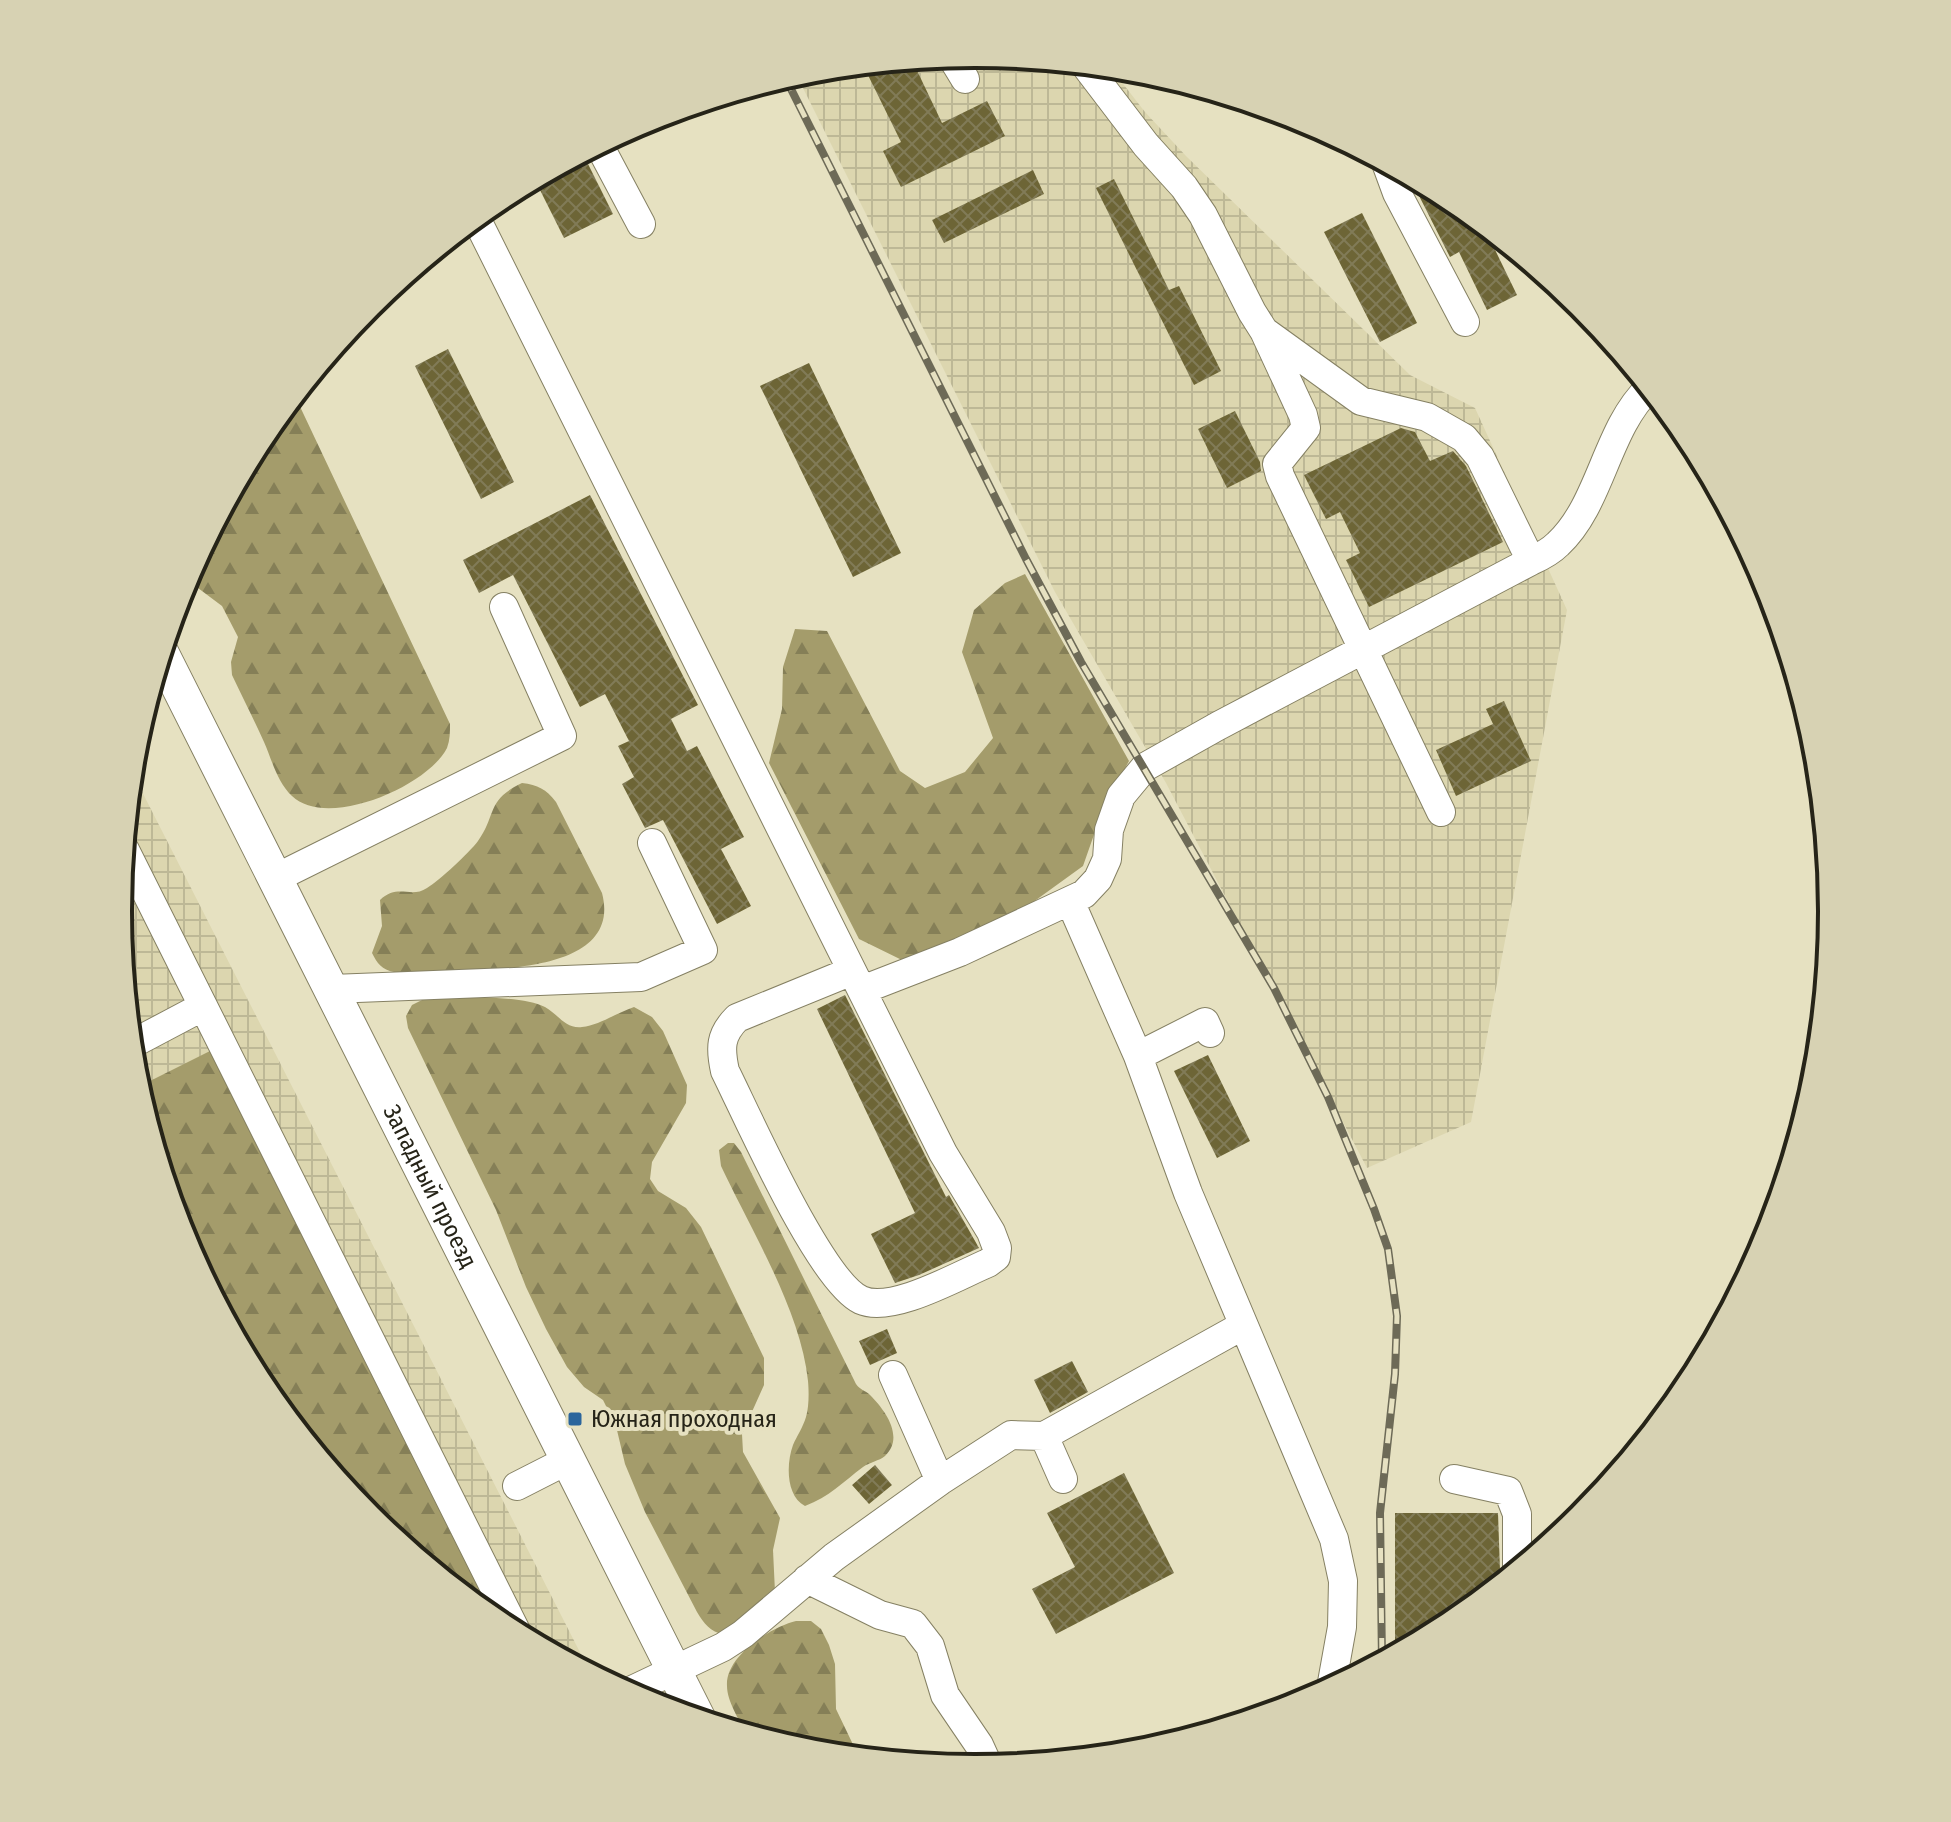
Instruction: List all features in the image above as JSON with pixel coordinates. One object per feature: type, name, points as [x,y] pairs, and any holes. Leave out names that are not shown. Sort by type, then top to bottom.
[{"type":"main road","name":"Западный проезд","points":[[169,667],[691,1704]]},
{"type":"lane","points":[[1094,76],[1146,145],[1184,187],[1203,215],[1264,331],[1303,415],[1306,428],[1277,464],[1280,476],[1441,812]]},
{"type":"lane","points":[[604,155],[641,224]]},
{"type":"lane","points":[[1392,178],[1465,322]]},
{"type":"lane","points":[[481,228],[857,981],[943,1153],[991,1232],[997,1248],[996,1257],[988,1263],[926,1291],[880,1303],[862,1300],[842,1283],[807,1233],[725,1071],[720,1050],[724,1031],[737,1018],[857,981],[960,952],[1084,894],[1098,879],[1107,859],[1109,830],[1121,796],[1145,767],[1558,544],[1580,513],[1625,420],[1643,396]]},
{"type":"lane","points":[[1264,331],[1361,401],[1427,417],[1464,438],[1480,457],[1531,561]]},
{"type":"lane","points":[[276,878],[562,736],[504,607]]},
{"type":"lane","points":[[332,989],[641,977],[703,950],[652,843]]},
{"type":"lane","points":[[133,878],[202,1007],[506,1611]]},
{"type":"lane","points":[[1070,901],[1138,1056],[1188,1193],[1334,1539],[1343,1581],[1342,1627],[1334,1674]]},
{"type":"lane","points":[[143,1038],[202,1007]]},
{"type":"lane","points":[[1138,1056],[1205,1022],[1210,1033]]},
{"type":"lane","points":[[642,1685],[723,1647],[743,1634],[807,1579],[940,1481],[1011,1435],[1044,1436],[1242,1326]]},
{"type":"lane","points":[[893,1375],[940,1481]]},
{"type":"lane","points":[[1044,1436],[1063,1479]]},
{"type":"lane","points":[[517,1486],[568,1460]]},
{"type":"lane","points":[[1454,1479],[1508,1491],[1517,1514],[1517,1557]]},
{"type":"lane","points":[[807,1579],[880,1615],[913,1624],[930,1646],[945,1695],[983,1754]]},
{"type":"shaded area","points":[[976,68],[1031,70],[1121,81],[1186,156],[1410,375],[1475,408],[1567,610],[1471,1122],[1367,1168],[1166,783],[1055,592],[802,86],[865,75]]},
{"type":"shaded area","points":[[142,791],[582,1656],[507,1612],[462,1580],[379,1507],[307,1424],[245,1332],[219,1284],[177,1182],[161,1129],[140,1021],[132,911],[134,856]]},
{"type":"green space","points":[[300,407],[450,724],[447,748],[420,776],[376,799],[328,808],[308,805],[292,796],[279,778],[232,675],[231,662],[238,637],[222,606],[197,587],[245,489]]},
{"type":"green space","points":[[1025,574],[1129,761],[1103,809],[1083,866],[1018,913],[908,963],[859,939],[769,763],[782,709],[783,667],[795,629],[827,631],[900,771],[925,788],[965,772],[993,738],[962,652],[974,610],[1005,583]]},
{"type":"green space","points":[[522,783],[541,788],[556,802],[602,893],[604,917],[596,936],[580,949],[560,958],[512,968],[422,975],[383,968],[372,953],[382,926],[380,900],[393,892],[421,891],[439,879],[478,841],[503,795]]},
{"type":"green space","points":[[428,997],[520,1000],[545,1007],[576,1027],[595,1024],[634,1007],[652,1017],[663,1031],[687,1085],[686,1103],[652,1162],[650,1179],[658,1191],[686,1208],[701,1227],[764,1358],[764,1385],[742,1434],[743,1452],[780,1518],[773,1550],[775,1592],[724,1635],[708,1626],[697,1612],[645,1512],[625,1464],[616,1426],[603,1400],[584,1387],[567,1367],[526,1287],[496,1210],[408,1028],[406,1016],[412,1005]]},
{"type":"green space","points":[[210,1051],[484,1595],[420,1545],[379,1507],[307,1424],[275,1379],[219,1284],[197,1234],[177,1182],[150,1081]]},
{"type":"green space","points":[[728,1143],[734,1143],[741,1152],[856,1384],[881,1408],[893,1432],[891,1449],[885,1456],[866,1465],[829,1494],[805,1506],[794,1495],[789,1479],[793,1445],[808,1409],[808,1381],[803,1354],[796,1327],[773,1271],[721,1166],[719,1150]]},
{"type":"green space","points":[[811,1621],[821,1629],[835,1664],[836,1709],[853,1745],[739,1719],[727,1686],[733,1664],[751,1644],[786,1624]]},
{"type":"building","points":[[917,70],[942,123],[987,101],[1005,136],[901,187],[883,151],[901,142],[868,75]]},
{"type":"building","points":[[588,163],[613,214],[564,238],[540,190]]},
{"type":"building","points":[[1033,170],[1044,194],[944,243],[932,220]]},
{"type":"building","points":[[1114,179],[1169,290],[1179,286],[1221,371],[1194,385],[1096,188]]},
{"type":"building","points":[[1418,194],[1493,245],[1517,295],[1487,310],[1459,252],[1450,257]]},
{"type":"building","points":[[1362,213],[1417,323],[1380,342],[1324,232]]},
{"type":"building","points":[[448,349],[514,482],[481,499],[415,366]]},
{"type":"building","points":[[809,363],[901,553],[853,577],[760,386]]},
{"type":"building","points":[[1235,411],[1260,462],[1261,471],[1227,488],[1198,429]]},
{"type":"building","points":[[1401,428],[1415,432],[1430,461],[1453,451],[1466,466],[1503,542],[1369,607],[1346,560],[1360,553],[1340,512],[1326,519],[1304,475]]},
{"type":"building","points":[[590,495],[698,705],[671,719],[687,751],[697,746],[744,837],[721,849],[751,906],[717,924],[663,820],[645,828],[622,784],[634,777],[618,746],[629,741],[605,694],[580,707],[513,575],[479,593],[463,560]]},
{"type":"building","points":[[1504,701],[1531,761],[1456,796],[1436,750],[1493,724],[1486,709]]},
{"type":"building","points":[[845,995],[946,1197],[949,1195],[979,1248],[895,1283],[871,1234],[915,1213],[817,1009]]},
{"type":"building","points":[[1208,1055],[1250,1141],[1217,1158],[1174,1071]]},
{"type":"building","points":[[887,1329],[897,1353],[870,1365],[859,1341]]},
{"type":"building","points":[[1072,1361],[1088,1392],[1050,1413],[1034,1380]]},
{"type":"building","points":[[875,1465],[892,1485],[869,1504],[852,1485]]},
{"type":"building","points":[[1124,1473],[1174,1573],[1056,1634],[1032,1589],[1075,1567],[1047,1513]]},
{"type":"building","points":[[1395,1513],[1498,1513],[1500,1571],[1444,1612],[1395,1642]]},
{"type":"railway","points":[[791,89],[1026,559],[1081,662],[1274,988],[1328,1097],[1374,1209],[1388,1249],[1397,1316],[1395,1374],[1380,1513],[1382,1649]]},
{"type":"place","name":"Южная проходная","points":[[575,1419]]}]
